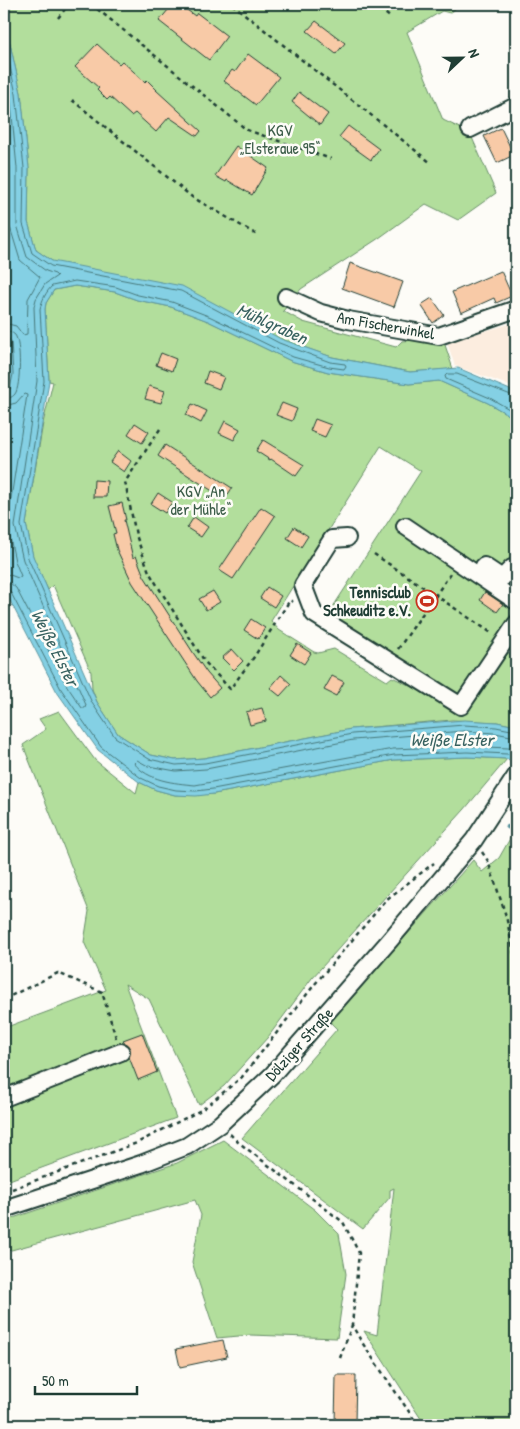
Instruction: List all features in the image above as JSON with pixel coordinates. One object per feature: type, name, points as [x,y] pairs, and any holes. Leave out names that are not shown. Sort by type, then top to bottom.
[{"type":"street","points":[[470,129],[516,106]]},
{"type":"street","name":"Am Fischerwinkel","points":[[286,297],[321,313],[348,320],[439,336],[516,309]]},
{"type":"street","points":[[404,526],[502,578],[512,568],[516,567]]},
{"type":"street","points":[[347,538],[332,539],[303,585],[314,614],[461,706],[516,624]]},
{"type":"street","points":[[464,559],[516,601]]},
{"type":"street","name":"Dölziger Straße","points":[[4,1209],[141,1164],[187,1146],[220,1124],[272,1074],[390,940],[474,840],[513,770]]},
{"type":"street","points":[[4,1098],[121,1052]]},
{"type":"path","points":[[58,18],[69,4]]},
{"type":"path","points":[[91,4],[247,130],[331,159]]},
{"type":"path","points":[[232,4],[431,163]]},
{"type":"path","points":[[372,4],[390,17]]},
{"type":"path","points":[[72,100],[192,197],[259,236]]},
{"type":"path","points":[[160,429],[125,482],[136,535],[149,572],[205,662],[230,689],[254,657],[290,600],[314,614]]},
{"type":"path","points":[[374,554],[504,642]]},
{"type":"path","points":[[395,654],[435,595],[464,559]]},
{"type":"path","points":[[513,770],[516,754]]},
{"type":"path","points":[[474,840],[488,861],[506,916],[516,963]]},
{"type":"path","points":[[4,1192],[137,1143],[203,1109],[242,1078],[315,984],[387,899],[436,861]]},
{"type":"path","points":[[4,999],[58,973],[102,992],[121,1052]]},
{"type":"path","points":[[238,1142],[343,1222],[359,1253],[352,1325],[340,1358]]},
{"type":"path","points":[[352,1325],[360,1341],[418,1425]]},
{"type":"shaded area","points":[[516,322],[516,390],[505,384],[455,366],[447,342]]},
{"type":"green space","name":"KGV „Elsteraue 95“","points":[[4,4],[461,4],[450,13],[442,11],[407,32],[443,120],[470,133],[496,193],[458,220],[426,204],[379,238],[301,289],[283,311],[303,322],[396,347],[402,341],[444,342],[453,369],[410,372],[332,357],[52,261],[36,250],[28,222],[29,168],[21,93],[4,17]]},
{"type":"green space","name":"KGV „An der Mühle“","points":[[75,286],[115,292],[137,300],[171,307],[208,321],[291,361],[328,372],[409,384],[439,381],[488,403],[516,419],[516,563],[499,583],[516,607],[459,697],[330,617],[329,613],[421,471],[381,446],[271,621],[279,630],[314,652],[318,653],[334,649],[387,681],[392,677],[457,710],[470,709],[507,652],[516,659],[516,726],[497,722],[452,720],[351,729],[204,758],[175,760],[151,755],[118,734],[97,702],[92,689],[91,672],[53,585],[48,590],[33,557],[26,524],[43,423],[53,382],[49,381],[46,303],[54,290]]},
{"type":"green space","points":[[4,306],[8,374],[4,400]]},
{"type":"green space","points":[[59,711],[95,760],[136,793],[139,782],[156,790],[175,795],[214,794],[394,760],[467,757],[507,759],[464,810],[312,978],[268,1037],[224,1086],[199,1105],[149,999],[125,984],[176,1118],[4,1182],[4,1028],[106,990],[84,942],[89,911],[23,745],[46,729],[39,719]]},
{"type":"green space","points":[[516,828],[516,1425],[425,1425],[364,1331],[377,1335],[394,1188],[390,1190],[390,1197],[363,1229],[242,1138],[337,1029],[330,1022],[473,860],[482,872],[499,858]]},
{"type":"green space","points":[[223,1140],[315,1210],[339,1234],[346,1274],[337,1338],[250,1335],[217,1338],[192,1262],[201,1215],[195,1200],[4,1252],[4,1221],[177,1163]]},
{"type":"water","name":"Weiße Elster","points":[[4,17],[21,93],[29,168],[28,222],[36,250],[52,261],[182,286],[281,339],[332,357],[410,372],[458,368],[516,394],[516,419],[488,403],[439,381],[409,384],[328,372],[291,361],[208,321],[171,307],[137,300],[115,292],[75,286],[54,290],[46,303],[45,309],[49,381],[26,524],[33,556],[97,702],[118,734],[151,755],[175,760],[204,758],[351,729],[464,720],[497,722],[516,726],[516,762],[507,759],[467,757],[394,760],[214,794],[196,796],[175,795],[156,790],[139,782],[98,750],[57,692],[4,589],[4,400],[8,374],[4,306]]},
{"type":"building","points":[[173,4],[179,4],[195,16],[197,13],[227,36],[209,60],[159,21]]},
{"type":"building","points":[[316,21],[345,43],[336,54],[307,31]]},
{"type":"building","points":[[97,44],[119,64],[122,61],[145,82],[147,80],[201,131],[197,136],[169,117],[156,132],[135,113],[131,116],[110,97],[107,100],[97,90],[99,88],[75,67]]},
{"type":"building","points":[[248,54],[279,77],[256,105],[224,81],[232,70],[235,72]]},
{"type":"building","points":[[299,92],[328,114],[320,125],[292,102]]},
{"type":"building","points":[[348,126],[379,149],[371,160],[339,137]]},
{"type":"building","points":[[501,128],[514,155],[497,163],[484,136]]},
{"type":"building","points":[[236,146],[268,168],[252,195],[227,180],[226,182],[215,176]]},
{"type":"building","points":[[350,263],[403,282],[394,307],[342,288]]},
{"type":"building","points":[[501,271],[512,296],[496,303],[494,298],[461,313],[452,292]]},
{"type":"building","points":[[432,298],[444,315],[433,323],[421,305]]},
{"type":"building","points":[[161,353],[176,359],[172,371],[156,365]]},
{"type":"building","points":[[208,371],[224,377],[219,389],[204,383]]},
{"type":"building","points":[[149,386],[165,391],[161,403],[145,399]]},
{"type":"building","points":[[282,403],[297,409],[292,421],[276,415]]},
{"type":"building","points":[[192,404],[207,411],[201,423],[186,415]]},
{"type":"building","points":[[315,419],[331,425],[325,437],[310,431]]},
{"type":"building","points":[[225,421],[240,429],[234,440],[219,433]]},
{"type":"building","points":[[135,423],[149,432],[142,443],[128,434]]},
{"type":"building","points":[[263,440],[304,465],[296,476],[256,451]]},
{"type":"building","points":[[165,445],[232,488],[225,499],[158,456]]},
{"type":"building","points":[[118,451],[131,461],[124,472],[110,462]]},
{"type":"building","points":[[94,480],[107,481],[106,497],[93,497]]},
{"type":"building","points":[[158,493],[172,502],[165,513],[151,504]]},
{"type":"building","points":[[122,503],[133,558],[136,556],[144,576],[194,654],[220,688],[210,697],[197,681],[132,582],[117,550],[113,534],[116,533],[109,506]]},
{"type":"building","points":[[261,507],[275,516],[233,579],[219,570]]},
{"type":"building","points":[[194,517],[208,527],[201,537],[187,528]]},
{"type":"building","points":[[294,527],[308,536],[301,547],[287,538]]},
{"type":"building","points":[[267,587],[281,596],[274,607],[260,598]]},
{"type":"building","points":[[213,591],[220,602],[206,610],[199,599]]},
{"type":"building","points":[[485,592],[503,604],[497,612],[480,600]]},
{"type":"building","points":[[251,619],[265,628],[258,639],[244,630]]},
{"type":"building","points":[[297,644],[311,653],[304,664],[290,655]]},
{"type":"building","points":[[232,649],[243,661],[234,670],[222,658]]},
{"type":"building","points":[[281,675],[291,684],[280,696],[270,688]]},
{"type":"building","points":[[332,676],[344,682],[336,696],[324,690]]},
{"type":"building","points":[[262,708],[266,721],[250,725],[246,712]]},
{"type":"building","points":[[142,1033],[157,1072],[138,1080],[129,1057],[130,1049],[123,1040]]},
{"type":"building","points":[[223,1340],[227,1357],[180,1367],[176,1349]]},
{"type":"building","points":[[336,1375],[356,1375],[355,1424],[335,1424]]},
{"type":"waterway","points":[[508,827],[516,831]]},
{"type":"place","name":"Tennisclub Schkeuditz e.V.","points":[[427,601]]},
{"type":"water label","name":"Mühlgraben","points":[[272,324]]}]
